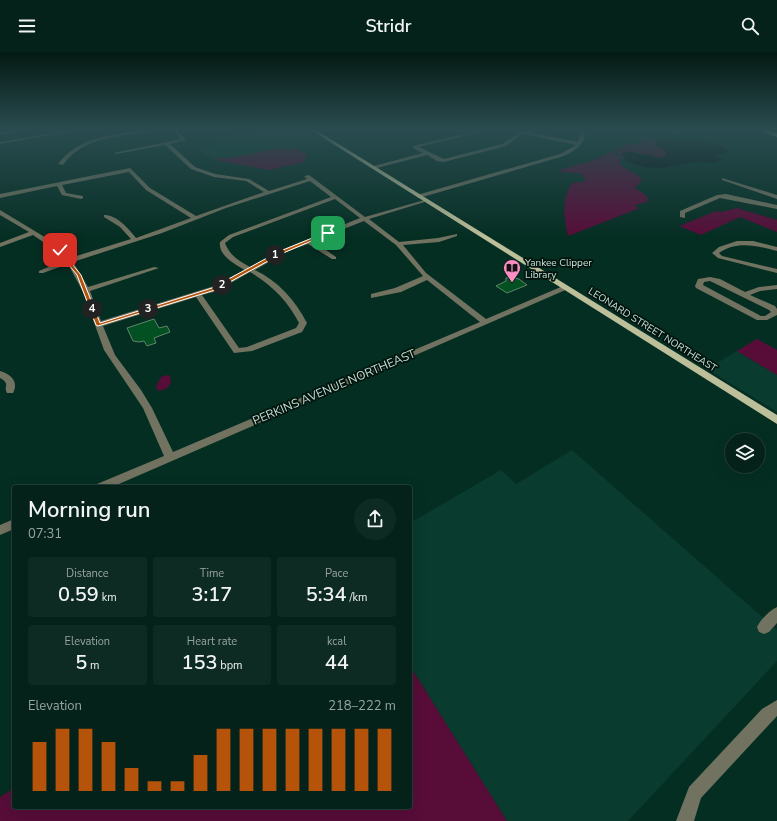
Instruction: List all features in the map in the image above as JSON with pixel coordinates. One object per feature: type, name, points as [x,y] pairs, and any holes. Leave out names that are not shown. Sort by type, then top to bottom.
[{"type":"main road","name":"LEONARD STREET NORTHEAST","points":[[373,167],[777,420]]},
{"type":"street","points":[[190,166],[214,175],[247,180],[268,192]]},
{"type":"street","points":[[373,167],[378,166]]},
{"type":"street","points":[[419,196],[524,166]]},
{"type":"street","points":[[0,196],[125,170],[130,171],[148,189],[196,218]]},
{"type":"street","points":[[305,174],[398,244],[427,277],[486,322]]},
{"type":"street","points":[[41,272],[69,261],[136,240],[268,192],[312,179]]},
{"type":"street","points":[[724,179],[777,197]]},
{"type":"street","points":[[58,184],[64,194],[81,197]]},
{"type":"street","points":[[683,217],[682,212],[719,196],[744,199],[777,207]]},
{"type":"street","points":[[198,294],[235,350],[241,352],[290,334],[303,325],[298,312],[275,286],[264,277],[237,264],[223,247],[222,243],[226,239],[336,198]]},
{"type":"street","points":[[98,325],[222,285],[279,253],[364,218],[426,200]]},
{"type":"street","points":[[1,214],[52,244],[69,261],[79,275],[98,325],[115,362],[138,392],[150,411],[170,458]]},
{"type":"street","points":[[106,216],[122,226],[136,240]]},
{"type":"street","points":[[0,245],[33,234]]},
{"type":"street","points":[[398,244],[439,240],[455,235]]},
{"type":"street","points":[[308,241],[334,258]]},
{"type":"street","points":[[777,249],[753,244],[738,243],[715,253],[720,257],[777,271]]},
{"type":"street","points":[[84,290],[156,268]]},
{"type":"street","points":[[374,296],[400,290],[427,277]]},
{"type":"street","points":[[744,294],[772,308],[776,312],[767,318],[760,318],[702,288],[699,284],[701,280],[715,280],[744,294],[759,289],[777,287]]},
{"type":"street","name":"PERKINS AVENUE NORTHEAST","points":[[106,485],[566,288]]},
{"type":"street","points":[[0,374],[10,378],[10,391]]},
{"type":"street","points":[[0,530],[12,525]]},
{"type":"street","points":[[764,627],[777,614]]},
{"type":"street","points":[[685,821],[695,793],[766,714],[777,707]]},
{"type":"shaded area","points":[[247,166],[287,166],[269,170]]},
{"type":"shaded area","points":[[574,166],[623,166],[642,180],[635,188],[646,195],[648,200],[647,202],[635,205],[636,207],[640,208],[568,236],[564,209],[566,196],[572,183],[586,181],[582,174],[557,171]]},
{"type":"shaded area","points":[[640,166],[673,166],[660,168]]},
{"type":"shaded area","points":[[737,208],[777,220],[777,232],[740,217],[701,235],[679,226],[716,211],[721,212]]},
{"type":"shaded area","points":[[757,339],[777,350],[777,375],[737,351]]},
{"type":"shaded area","points":[[737,351],[777,375],[777,412],[707,369]]},
{"type":"shaded area","points":[[166,375],[170,376],[171,383],[166,389],[158,391],[156,386],[161,377]]},
{"type":"shaded area","points":[[572,450],[777,630],[777,661],[628,821],[507,821],[412,669],[412,522],[501,470],[516,484]]},
{"type":"shaded area","points":[[412,669],[507,821],[0,821],[0,797],[12,789],[12,809],[412,809]]},
{"type":"building","name":"Yankee Clipper Library","points":[[509,277],[519,279],[527,285],[507,293],[496,286],[506,281],[506,278]]},
{"type":"building","points":[[154,319],[159,328],[167,326],[170,332],[154,338],[156,343],[147,346],[144,341],[133,341],[127,328]]},
{"type":"place","name":"Yankee Clipper Library","points":[[512,283]]},
{"type":"route","points":[[60,250],[79,275],[98,325],[214,289],[279,253],[328,233]]}]
